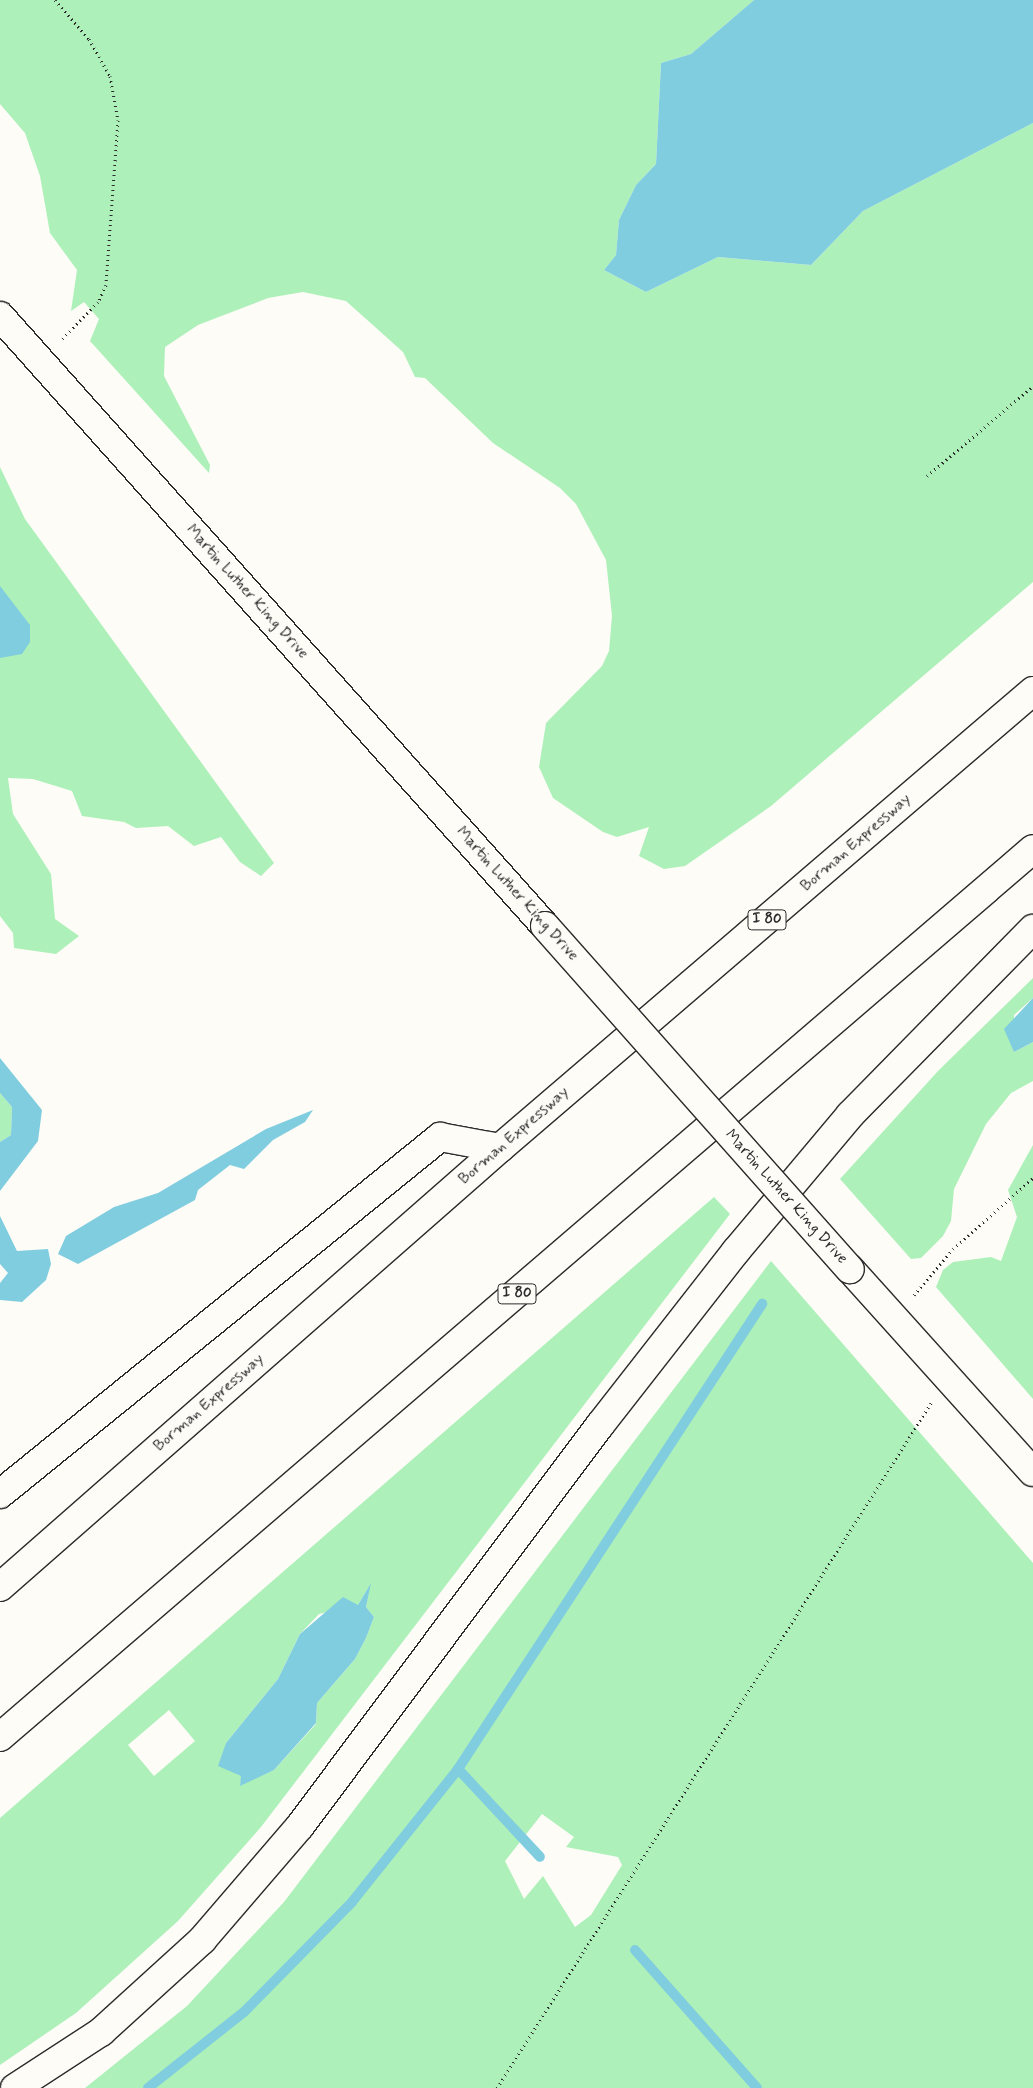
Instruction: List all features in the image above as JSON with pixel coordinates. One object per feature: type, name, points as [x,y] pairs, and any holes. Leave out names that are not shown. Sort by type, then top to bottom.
[{"type":"main road","name":"Martin Luther King Drive","points":[[0,316],[1033,1472]]},
{"type":"main road","name":"Borman Expressway","points":[[0,1587],[500,1148],[1033,691]]},
{"type":"main road","name":"I 80","points":[[0,1737],[1033,849]]},
{"type":"main road","points":[[15,2088],[101,2032],[202,1940],[300,1826],[600,1425],[736,1251],[850,1115],[1033,929]]},
{"type":"main road","points":[[0,1494],[440,1137],[500,1148]]},
{"type":"path","points":[[39,361],[85,317],[103,294],[111,249],[118,120],[110,76],[89,39],[55,0]]},
{"type":"path","points":[[927,476],[1033,386]]},
{"type":"path","points":[[894,1318],[954,1249],[1033,1178]]},
{"type":"path","points":[[497,2088],[947,1377]]},
{"type":"green space","points":[[0,0],[754,0],[691,54],[661,63],[656,164],[636,185],[619,220],[616,255],[604,270],[646,292],[718,257],[811,265],[863,211],[1033,123],[1033,582],[771,806],[685,866],[664,869],[639,856],[649,827],[617,837],[603,832],[553,798],[539,767],[546,723],[602,666],[609,651],[612,616],[606,560],[576,504],[560,488],[493,443],[425,378],[415,377],[403,352],[346,301],[303,292],[268,298],[198,325],[165,347],[164,376],[210,465],[209,473],[90,341],[99,319],[84,302],[71,311],[77,270],[50,233],[40,176],[25,133],[0,104]]},
{"type":"green space","points":[[0,467],[25,519],[274,863],[261,876],[240,862],[221,837],[194,846],[168,826],[136,828],[124,822],[82,816],[72,791],[33,779],[8,778],[13,814],[51,874],[55,919],[79,936],[56,954],[14,948],[13,933],[0,916]]},
{"type":"green space","points":[[1033,978],[1033,998],[1014,1015],[1014,1052],[1033,1042],[1033,1081],[1011,1093],[986,1124],[954,1189],[951,1221],[943,1236],[921,1258],[911,1259],[840,1179],[938,1071]]},
{"type":"green space","points":[[0,1093],[12,1107],[11,1135],[0,1142]]},
{"type":"green space","points":[[1033,1145],[1033,1399],[936,1287],[943,1270],[953,1262],[991,1257],[1001,1261],[1017,1217],[1008,1190]]},
{"type":"green space","points":[[714,1197],[730,1214],[261,1827],[178,1921],[76,2013],[0,2065],[0,1818]],"holes":[[[370,1585],[366,1607],[374,1617],[366,1638],[355,1659],[317,1703],[316,1724],[274,1770],[240,1785],[242,1776],[227,1768],[226,1743],[278,1679],[300,1634],[319,1614],[358,1605]],[[169,1710],[195,1741],[154,1776],[128,1745]]]},
{"type":"green space","points":[[771,1261],[1033,1563],[1033,2088],[85,2088],[187,2006],[284,1902]],"holes":[[[542,1814],[574,1837],[566,1847],[618,1857],[622,1865],[591,1915],[575,1927],[543,1876],[524,1899],[505,1861]]]},
{"type":"water","points":[[754,0],[1033,0],[1033,123],[863,211],[811,265],[718,257],[646,292],[604,270],[616,255],[619,220],[636,185],[656,164],[661,63],[691,54]]},
{"type":"water","points":[[0,586],[30,625],[30,642],[22,654],[0,658]]},
{"type":"water","points":[[1033,998],[1033,1042],[1014,1052],[1004,1029]]},
{"type":"water","points":[[0,1058],[42,1110],[38,1141],[0,1191],[0,1142],[11,1135],[12,1107],[0,1093]]},
{"type":"water","points":[[313,1110],[305,1122],[273,1140],[244,1169],[230,1165],[198,1190],[195,1200],[78,1264],[58,1254],[66,1236],[114,1207],[158,1193],[266,1129]]},
{"type":"water","points":[[0,1216],[17,1251],[48,1249],[51,1264],[46,1280],[22,1302],[0,1300],[0,1283],[8,1273],[0,1264]]},
{"type":"water","points":[[371,1583],[366,1607],[374,1617],[366,1638],[355,1659],[317,1703],[316,1723],[274,1770],[240,1786],[241,1776],[218,1766],[226,1743],[278,1679],[300,1634],[343,1597],[358,1605]]},
{"type":"waterway","points":[[148,2088],[244,2012],[352,1902],[458,1769],[762,1304]]},
{"type":"waterway","points":[[458,1769],[540,1857]]},
{"type":"waterway","points":[[635,1950],[757,2088]]}]
